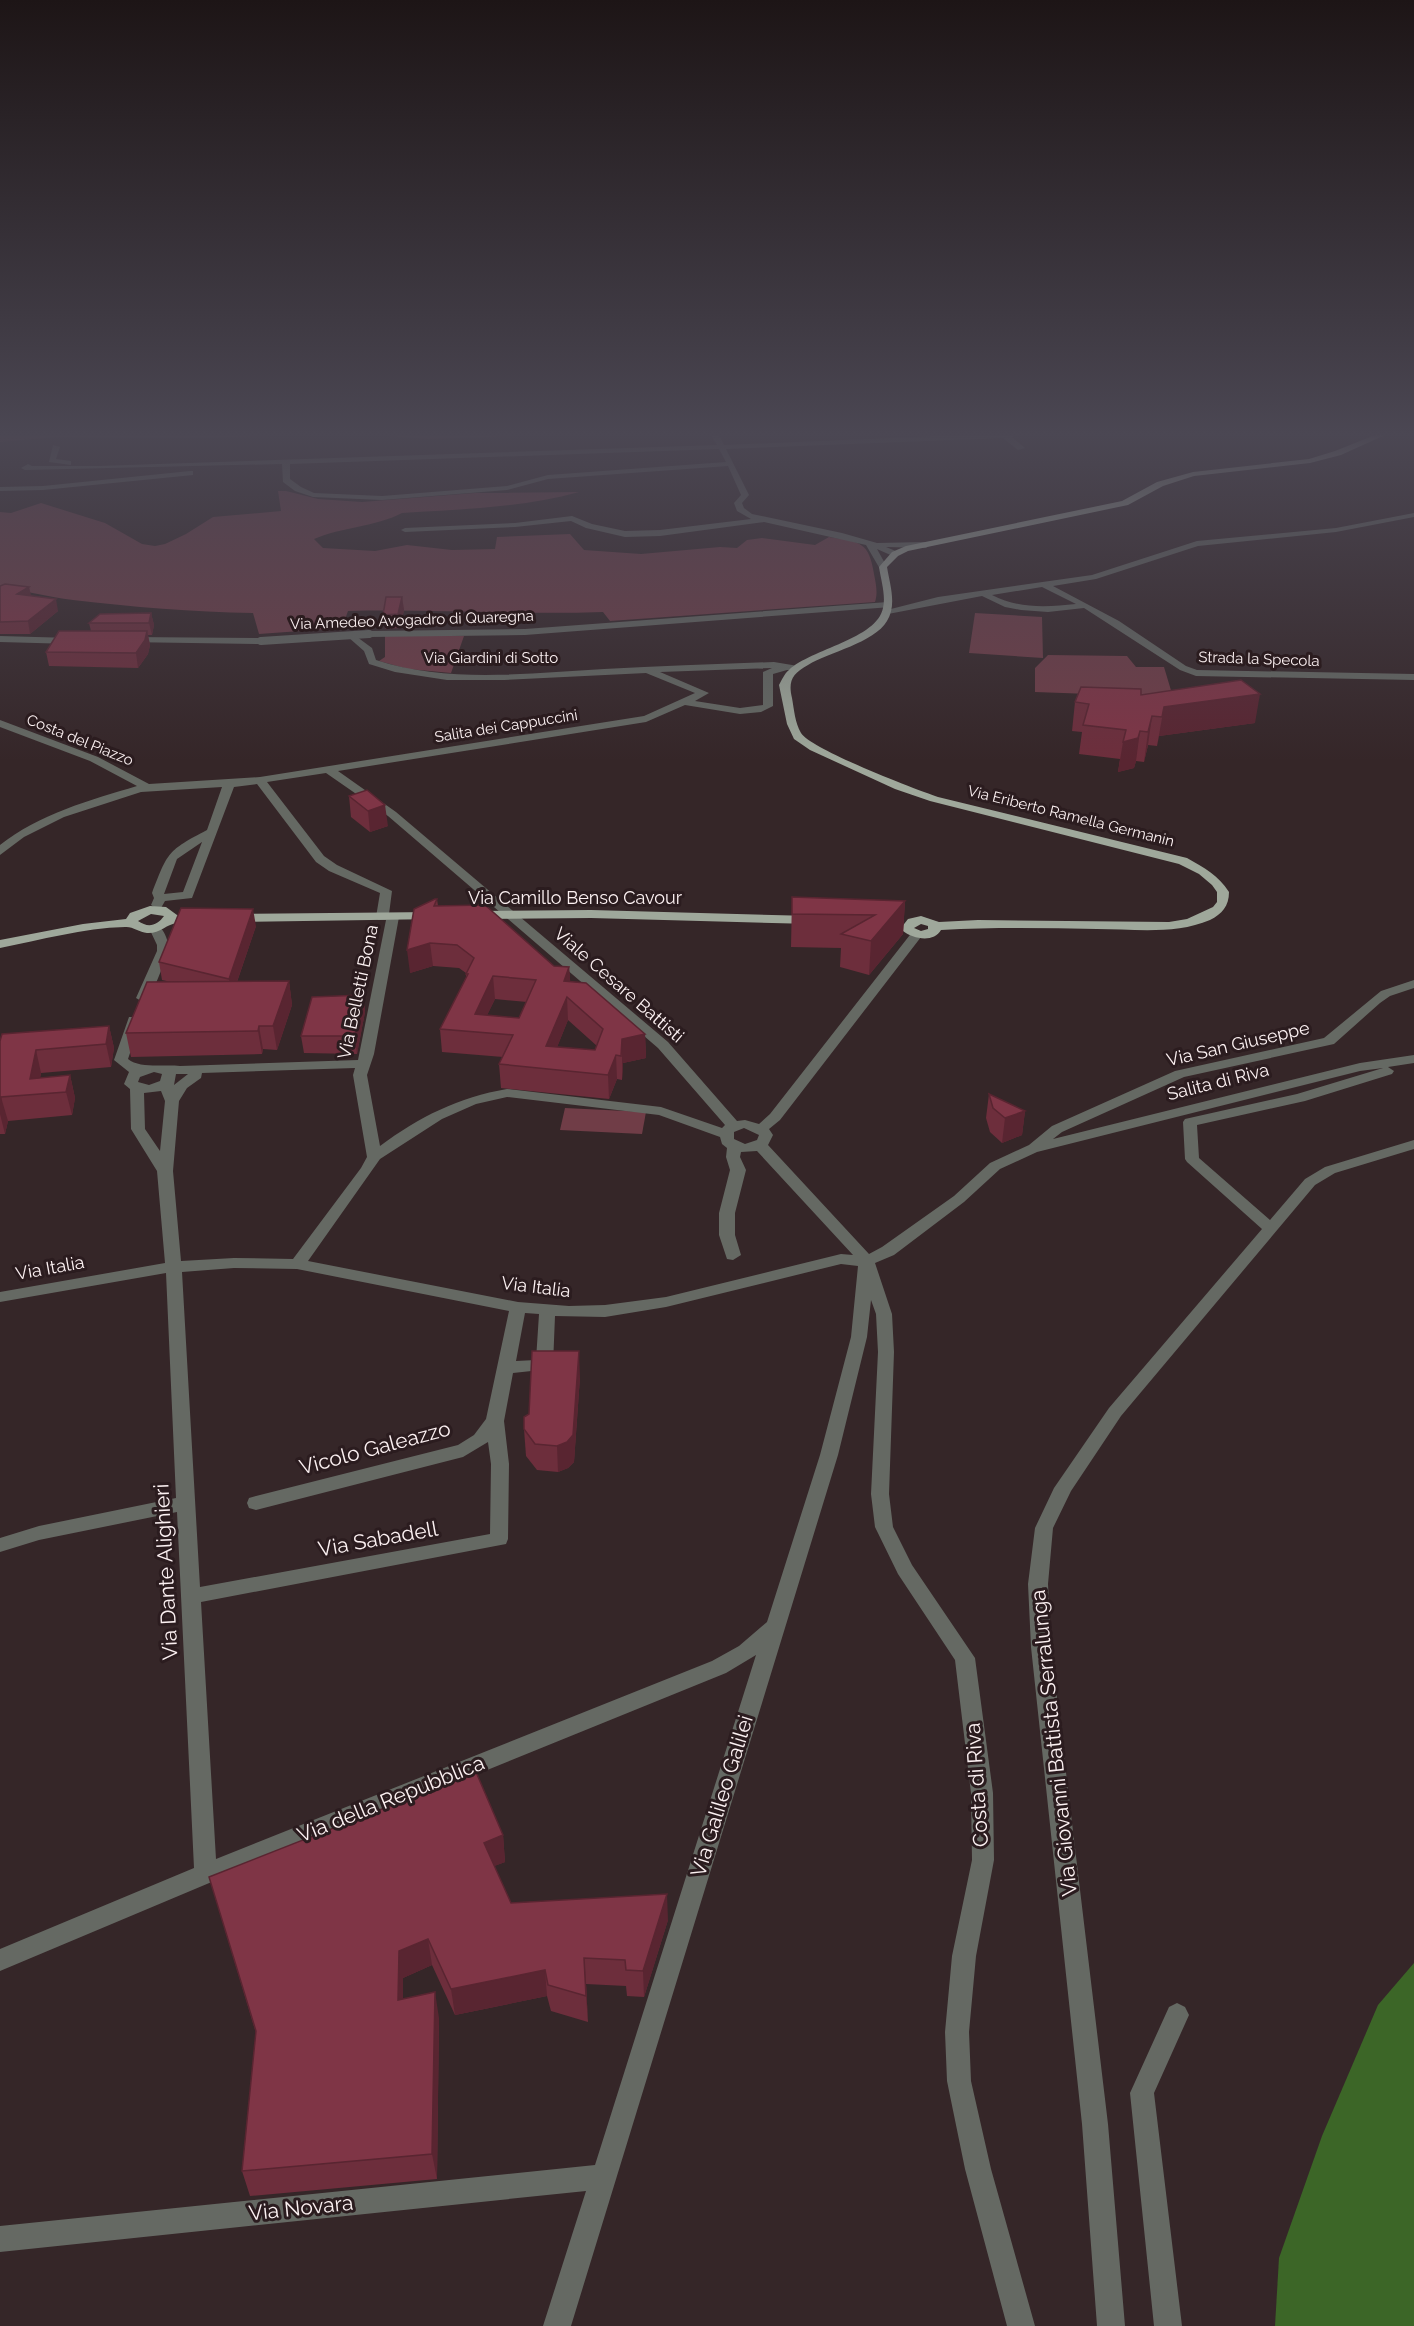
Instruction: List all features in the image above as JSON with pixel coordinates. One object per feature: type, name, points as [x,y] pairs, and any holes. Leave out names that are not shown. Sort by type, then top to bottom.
[{"type":"main road","points":[[795,668],[859,637],[886,609],[883,567],[894,554],[933,544]]},
{"type":"main road","name":"Via Eriberto Ramella Germanin","points":[[795,668],[785,678],[784,685],[792,724],[798,736],[814,748],[916,794],[1183,861],[1213,877],[1223,891],[1224,898],[1222,906],[1209,917],[1169,926],[978,924],[936,926],[933,933],[907,928]]},
{"type":"main road","points":[[0,944],[131,922],[138,914],[158,904],[171,916],[163,926],[154,928],[141,929],[131,922]]},
{"type":"main road","name":"Via Camillo Benso Cavour","points":[[170,919],[507,914],[828,920]]},
{"type":"street","points":[[869,544],[883,567]]},
{"type":"street","points":[[870,544],[894,554]]},
{"type":"street","points":[[885,544],[926,545]]},
{"type":"street","points":[[886,609],[1105,574],[1202,544]]},
{"type":"street","name":"Strada la Specola","points":[[1044,585],[1086,605],[1183,668],[1196,673],[1414,677]]},
{"type":"street","points":[[985,594],[993,600],[1021,607],[1060,608],[1086,605]]},
{"type":"street","name":"Via Amedeo Avogadro di Quaregna","points":[[825,609],[852,611],[886,609]]},
{"type":"street","name":"Via Amedeo Avogadro di Quaregna","points":[[123,640],[236,643],[369,634],[525,632],[825,609],[886,609]]},
{"type":"street","name":"Via Giardini di Sotto","points":[[236,643],[352,635],[369,650],[372,662],[387,668],[433,675],[504,676],[774,665],[795,668]]},
{"type":"street","points":[[0,639],[80,640]]},
{"type":"street","points":[[684,702],[750,712],[761,711],[768,706],[768,672],[795,668]]},
{"type":"street","name":"Via Giardini di Sotto","points":[[645,669],[704,693]]},
{"type":"street","name":"Salita dei Cappuccini","points":[[0,851],[20,835],[60,815],[147,788],[260,780],[646,719],[704,693]]},
{"type":"street","name":"Costa del Piazzo","points":[[0,723],[111,766],[134,777],[147,788]]},
{"type":"street","name":"Viale Cesare Battisti","points":[[329,770],[392,814],[663,1045],[731,1136]]},
{"type":"street","name":"Via Belletti Bona","points":[[260,780],[320,859],[333,868],[386,891],[388,917],[364,1064],[360,1075],[374,1157]]},
{"type":"street","points":[[212,832],[172,857],[158,893],[158,904],[189,895],[228,789],[228,784]]},
{"type":"street","points":[[154,928],[163,945],[163,951],[130,1030],[121,1060],[130,1068],[180,1070],[364,1064]]},
{"type":"street","points":[[761,1129],[775,1117],[907,928]]},
{"type":"street","name":"Via San Giuseppe","points":[[1032,1149],[1057,1129],[1180,1074],[1329,1041],[1346,1029],[1382,993],[1414,984]]},
{"type":"street","name":"Salita di Riva","points":[[1032,1149],[1360,1067],[1414,1059]]},
{"type":"street","name":"Salita di Riva","points":[[1270,1229],[1192,1159],[1190,1122],[1300,1098],[1378,1073],[1414,1067]]},
{"type":"street","points":[[158,1068],[169,1073],[167,1081],[172,1101]]},
{"type":"street","points":[[137,1088],[155,1088],[167,1081],[232,1068]]},
{"type":"street","points":[[141,1070],[133,1075],[130,1081],[137,1088],[138,1129],[165,1171]]},
{"type":"street","points":[[172,1101],[181,1085],[196,1075]]},
{"type":"street","points":[[297,1264],[368,1169],[374,1157],[430,1118],[483,1097],[507,1093],[660,1111],[731,1136],[748,1148],[760,1145],[765,1138],[761,1129],[745,1124],[731,1136]]},
{"type":"street","name":"Via Dante Alighieri","points":[[172,1101],[165,1171],[174,1267],[206,1874]]},
{"type":"street","points":[[731,1136],[733,1156],[738,1170],[727,1213],[727,1235],[733,1255]]},
{"type":"street","name":"Via Giovanni Battista Serralunga","points":[[1111,2326],[1095,2124],[1041,1647],[1038,1584],[1044,1528],[1063,1488],[1115,1412],[1310,1182],[1330,1170],[1414,1144]]},
{"type":"street","points":[[760,1145],[866,1261]]},
{"type":"street","name":"Via Italia","points":[[0,1297],[174,1267],[234,1263],[297,1264],[518,1307],[547,1311],[615,1310],[666,1302],[841,1260],[866,1261],[888,1251],[916,1232],[959,1199],[995,1166],[1032,1149]]},
{"type":"street","name":"Via Galileo Galilei","points":[[556,2326],[829,1455],[859,1337],[866,1261]]},
{"type":"street","name":"Costa di Riva","points":[[866,1261],[884,1314],[886,1352],[880,1494],[884,1527],[906,1569],[965,1658],[982,1793],[983,1860],[964,1956],[957,2032],[959,2081],[978,2169],[1021,2326]]},
{"type":"street","points":[[495,1420],[518,1307]]},
{"type":"street","points":[[504,1368],[544,1365],[547,1311]]},
{"type":"street","name":"Via Sabadell","points":[[191,1596],[499,1539],[500,1464],[495,1420]]},
{"type":"street","name":"Vicolo Galeazzo","points":[[256,1503],[463,1450],[480,1440],[495,1420]]},
{"type":"street","points":[[0,1545],[39,1533],[185,1503]]},
{"type":"street","name":"Via della Repubblica","points":[[0,1960],[206,1874],[719,1667],[746,1652],[775,1627]]},
{"type":"street","points":[[1168,2326],[1142,2093],[1177,2015]]},
{"type":"street","name":"Via Novara","points":[[0,2239],[602,2177]]},
{"type":"shaded area","points":[[0,544],[141,544],[155,546],[165,544],[319,544],[323,548],[375,551],[407,545],[452,550],[495,549],[496,544],[578,544],[584,550],[641,554],[720,547],[737,548],[743,544],[859,544],[866,550],[872,563],[877,592],[875,602],[610,621],[603,612],[348,611],[342,628],[259,634],[253,613],[118,605],[0,588]]},
{"type":"shaded area","points":[[975,613],[1042,617],[1043,658],[969,653]]},
{"type":"shaded area","points":[[385,635],[464,636],[451,673],[408,669],[379,661],[385,657]]},
{"type":"shaded area","points":[[1048,655],[1127,656],[1136,667],[1164,667],[1173,697],[1035,692],[1035,668]]},
{"type":"shaded area","points":[[565,1108],[646,1112],[642,1134],[560,1130]]},
{"type":"shaded area","points":[[1414,1963],[1414,2326],[1275,2326],[1279,2258],[1322,2136],[1378,2005]]},
{"type":"building","points":[[5,584],[29,587],[17,594],[56,599],[28,621],[0,622],[0,586]]},
{"type":"building","points":[[386,597],[402,597],[398,614],[383,615]]},
{"type":"building","points":[[151,613],[149,623],[89,623],[100,614]]},
{"type":"building","points":[[59,631],[147,631],[145,640],[136,653],[46,652]]},
{"type":"building","points":[[1241,680],[1260,694],[1164,707],[1162,717],[1152,716],[1148,732],[1140,731],[1138,738],[1123,742],[1126,730],[1083,725],[1089,704],[1075,702],[1081,687],[1141,689],[1141,695]]},
{"type":"building","points":[[367,790],[385,805],[368,811],[349,796]]},
{"type":"building","points":[[792,897],[905,901],[871,941],[841,934],[875,915],[792,914]]},
{"type":"building","points":[[435,899],[437,899],[434,906],[485,905],[554,966],[569,967],[564,981],[586,983],[645,1034],[622,1039],[621,1056],[616,1055],[608,1075],[499,1064],[513,1035],[440,1029],[474,958],[457,945],[430,943],[407,950],[414,909]],"holes":[[[493,976],[536,980],[519,1018],[475,1014]],[[567,997],[603,1029],[595,1050],[546,1046]]]},
{"type":"building","points":[[181,908],[253,909],[229,979],[159,962]]},
{"type":"building","points":[[289,981],[273,1026],[259,1026],[258,1031],[126,1033],[147,982]]},
{"type":"building","points":[[363,995],[355,1036],[301,1036],[312,997]]},
{"type":"building","points":[[109,1026],[106,1044],[36,1050],[30,1079],[70,1075],[66,1092],[1,1097],[0,1105],[0,1041],[2,1034]]},
{"type":"building","points":[[989,1094],[1025,1111],[1005,1118],[993,1108]]},
{"type":"building","points":[[532,1351],[579,1351],[573,1435],[567,1442],[557,1446],[535,1444],[524,1429],[524,1417],[529,1414]]},
{"type":"building","points":[[476,1772],[503,1835],[484,1843],[511,1903],[667,1894],[643,1971],[626,1970],[625,1960],[584,1958],[586,1996],[548,1985],[545,1970],[451,1989],[428,1939],[399,1951],[398,2000],[435,1992],[432,2154],[242,2171],[256,2031],[209,1877]]}]
